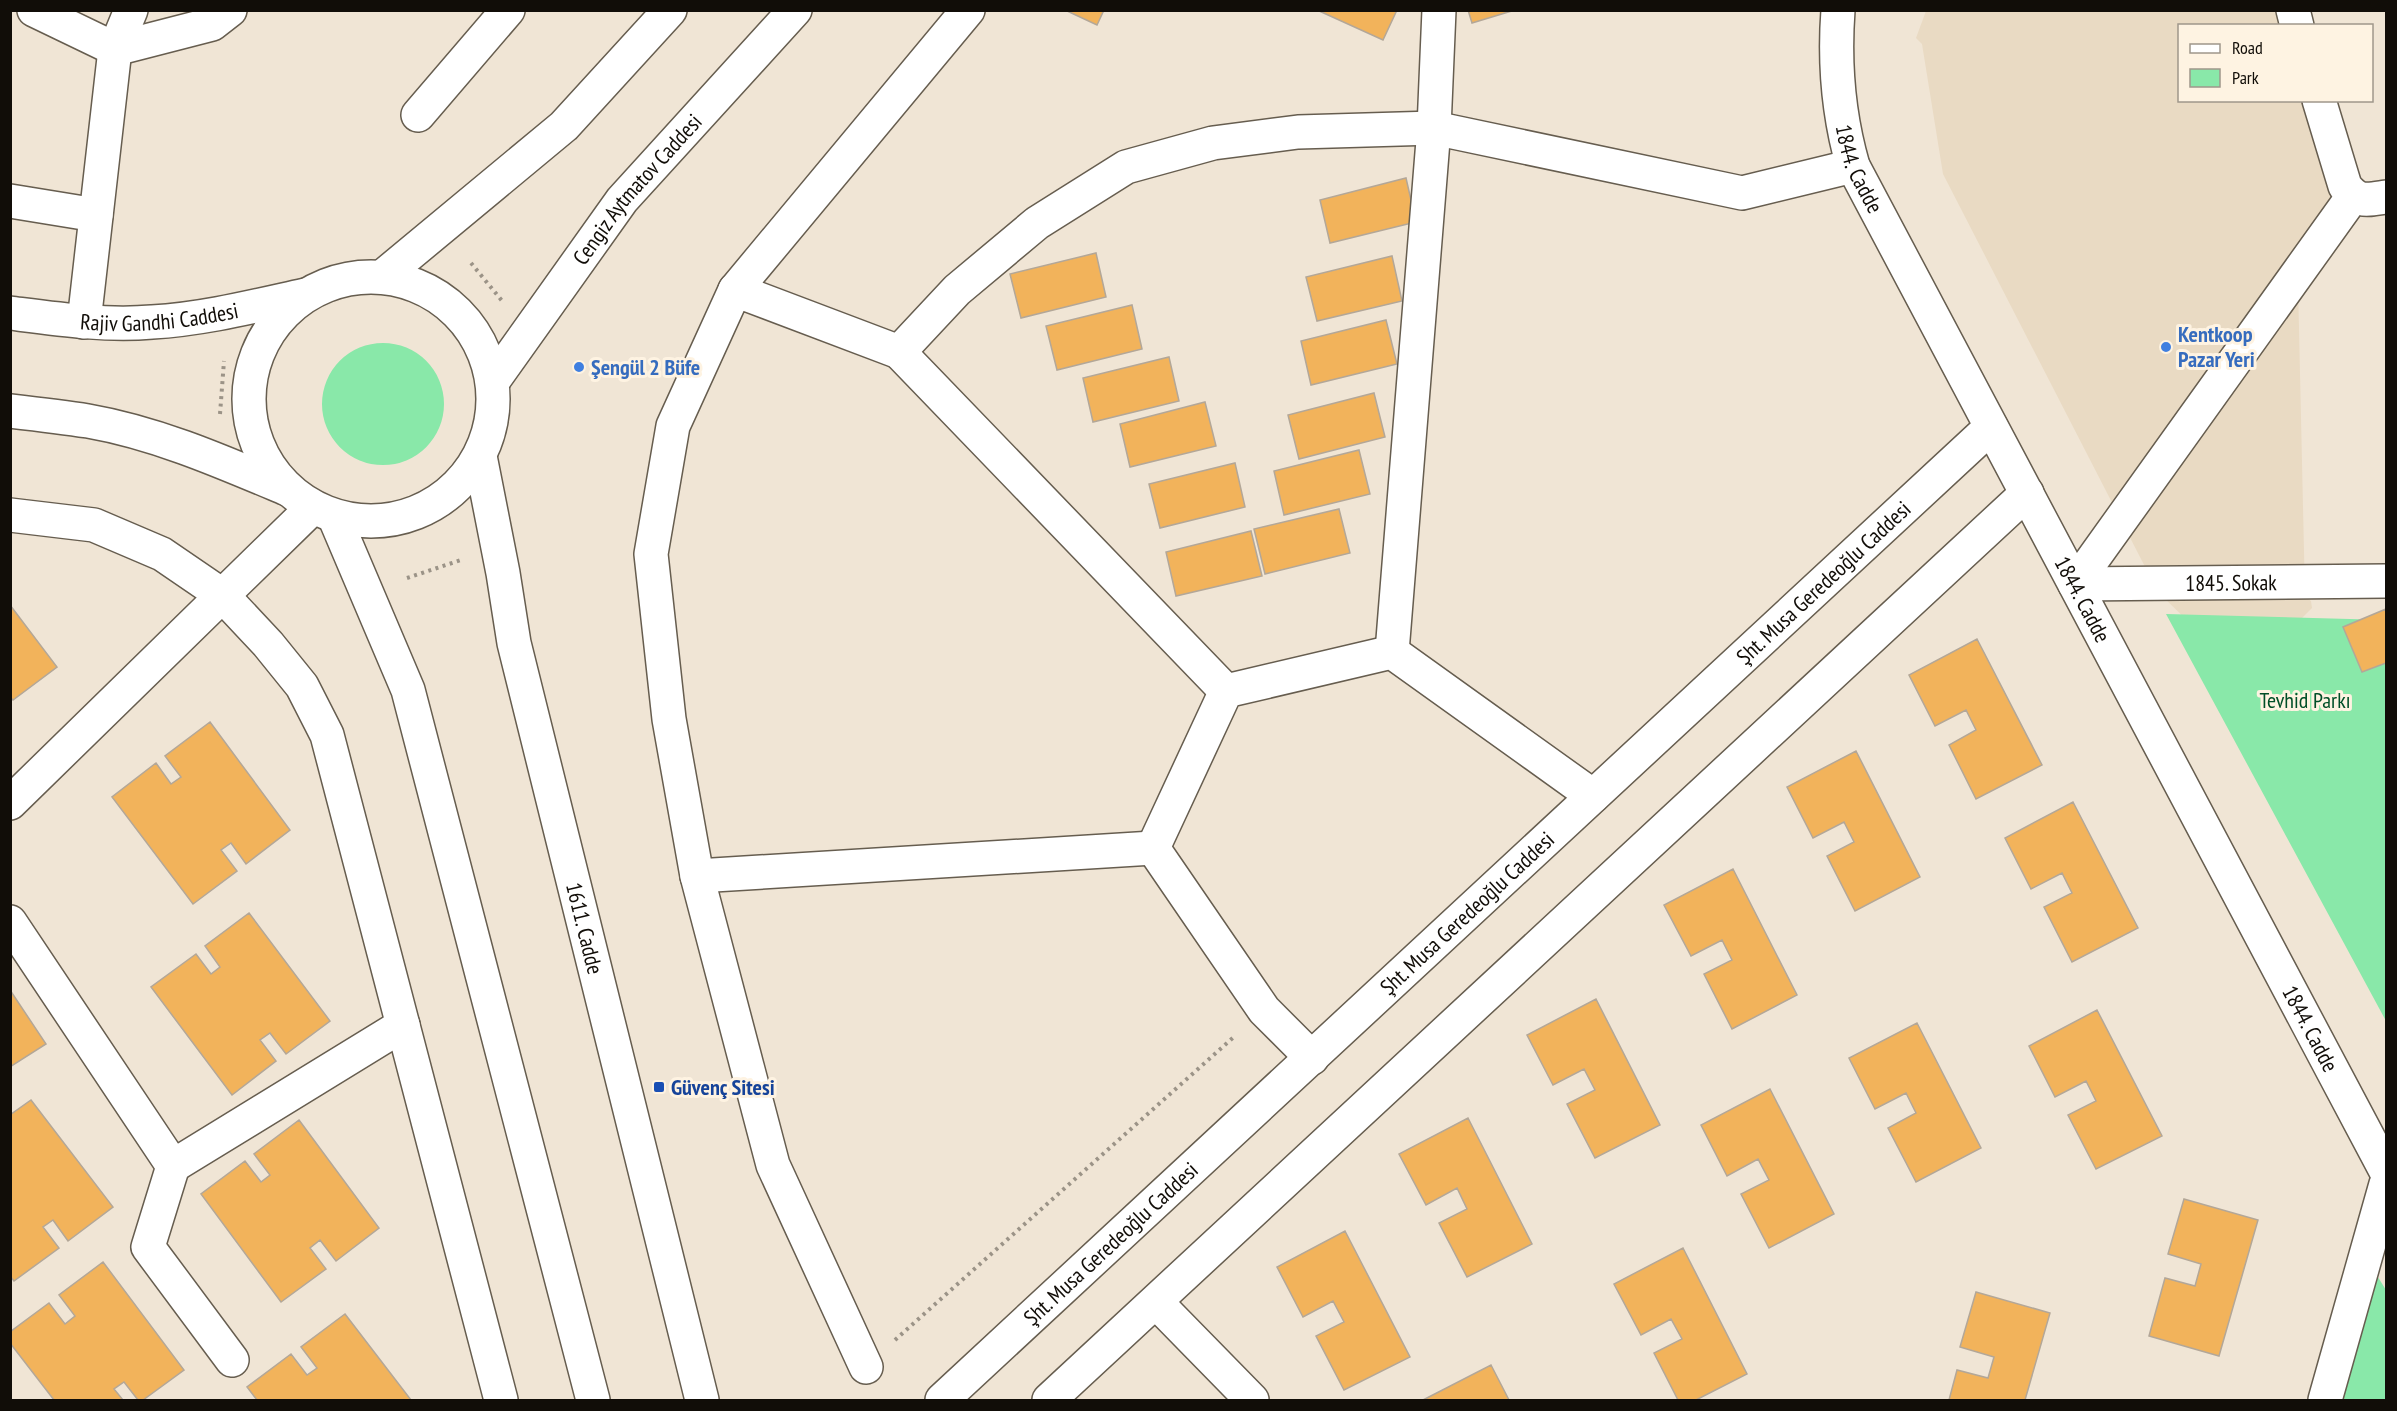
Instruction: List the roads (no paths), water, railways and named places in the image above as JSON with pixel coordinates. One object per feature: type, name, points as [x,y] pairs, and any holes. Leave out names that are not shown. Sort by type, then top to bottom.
[{"type":"street","points":[[34,10],[115,49],[212,24],[230,10]]},
{"type":"street","points":[[84,322],[115,49],[131,10]]},
{"type":"street","points":[[417,115],[508,10]]},
{"type":"street","points":[[382,277],[557,132],[670,10]]},
{"type":"street","name":"Cengiz Aytmatov Caddesi","points":[[493,381],[622,200],[795,10]]},
{"type":"street","points":[[866,1366],[773,1165],[697,876],[669,719],[651,554],[673,426],[735,290],[968,10]]},
{"type":"street","points":[[1392,652],[1434,128],[1438,10]]},
{"type":"street","name":"1844. Cadde","points":[[1838,10],[1835,51],[1838,97],[1852,166],[2386,1170]]},
{"type":"street","points":[[2320,102],[2344,186],[2353,196],[2367,200],[2386,197]]},
{"type":"street","points":[[898,352],[957,290],[1037,223],[1126,167],[1213,143],[1298,132],[1434,128],[1742,193],[1852,166]]},
{"type":"street","points":[[2075,584],[2353,196]]},
{"type":"street","points":[[10,201],[96,215]]},
{"type":"street","points":[[10,411],[89,421],[160,440],[216,459],[312,504],[357,520],[394,520],[436,504],[457,487],[480,456],[492,419],[493,381],[481,344],[452,303],[422,287],[382,277],[343,280],[307,295],[275,323],[256,360],[249,398],[249,422],[269,467],[312,504],[408,690],[593,1401]]},
{"type":"street","points":[[735,290],[898,352],[1226,691]]},
{"type":"street","name":"Rajiv Gandhi Caddesi","points":[[10,313],[84,322],[152,322],[221,313],[307,295]]},
{"type":"street","name":"Şht. Musa Geredeoğlu Caddesi","points":[[942,1401],[1991,427]]},
{"type":"street","name":"1611. Cadde","points":[[480,456],[503,573],[514,644],[702,1401]]},
{"type":"street","points":[[1049,1401],[2026,493]]},
{"type":"street","points":[[10,803],[312,504]]},
{"type":"street","points":[[10,515],[94,525],[162,554],[222,595],[268,644],[302,686],[327,735],[501,1401]]},
{"type":"street","name":"1845. Sokak","points":[[2075,584],[2386,581]]},
{"type":"street","points":[[1226,691],[1392,652],[1593,796]]},
{"type":"street","points":[[1153,848],[1226,691]]},
{"type":"street","points":[[697,876],[1153,848]]},
{"type":"street","points":[[1153,848],[1264,1010],[1312,1058]]},
{"type":"street","points":[[10,922],[173,1166]]},
{"type":"street","points":[[232,1360],[148,1247],[173,1166],[403,1025]]},
{"type":"street","points":[[2325,1401],[2386,1184]]},
{"type":"street","points":[[1156,1302],[1252,1401]]},
{"type":"place","name":"Kentkoop Pazar Yeri","points":[[2166,347]]},
{"type":"place","name":"Şengül 2 Büfe","points":[[579,367]]},
{"type":"place","name":"Güvenç Sitesi","points":[[659,1087]]},
{"type":"park label","name":"Tevhid Parkı","points":[[2305,700]]}]
